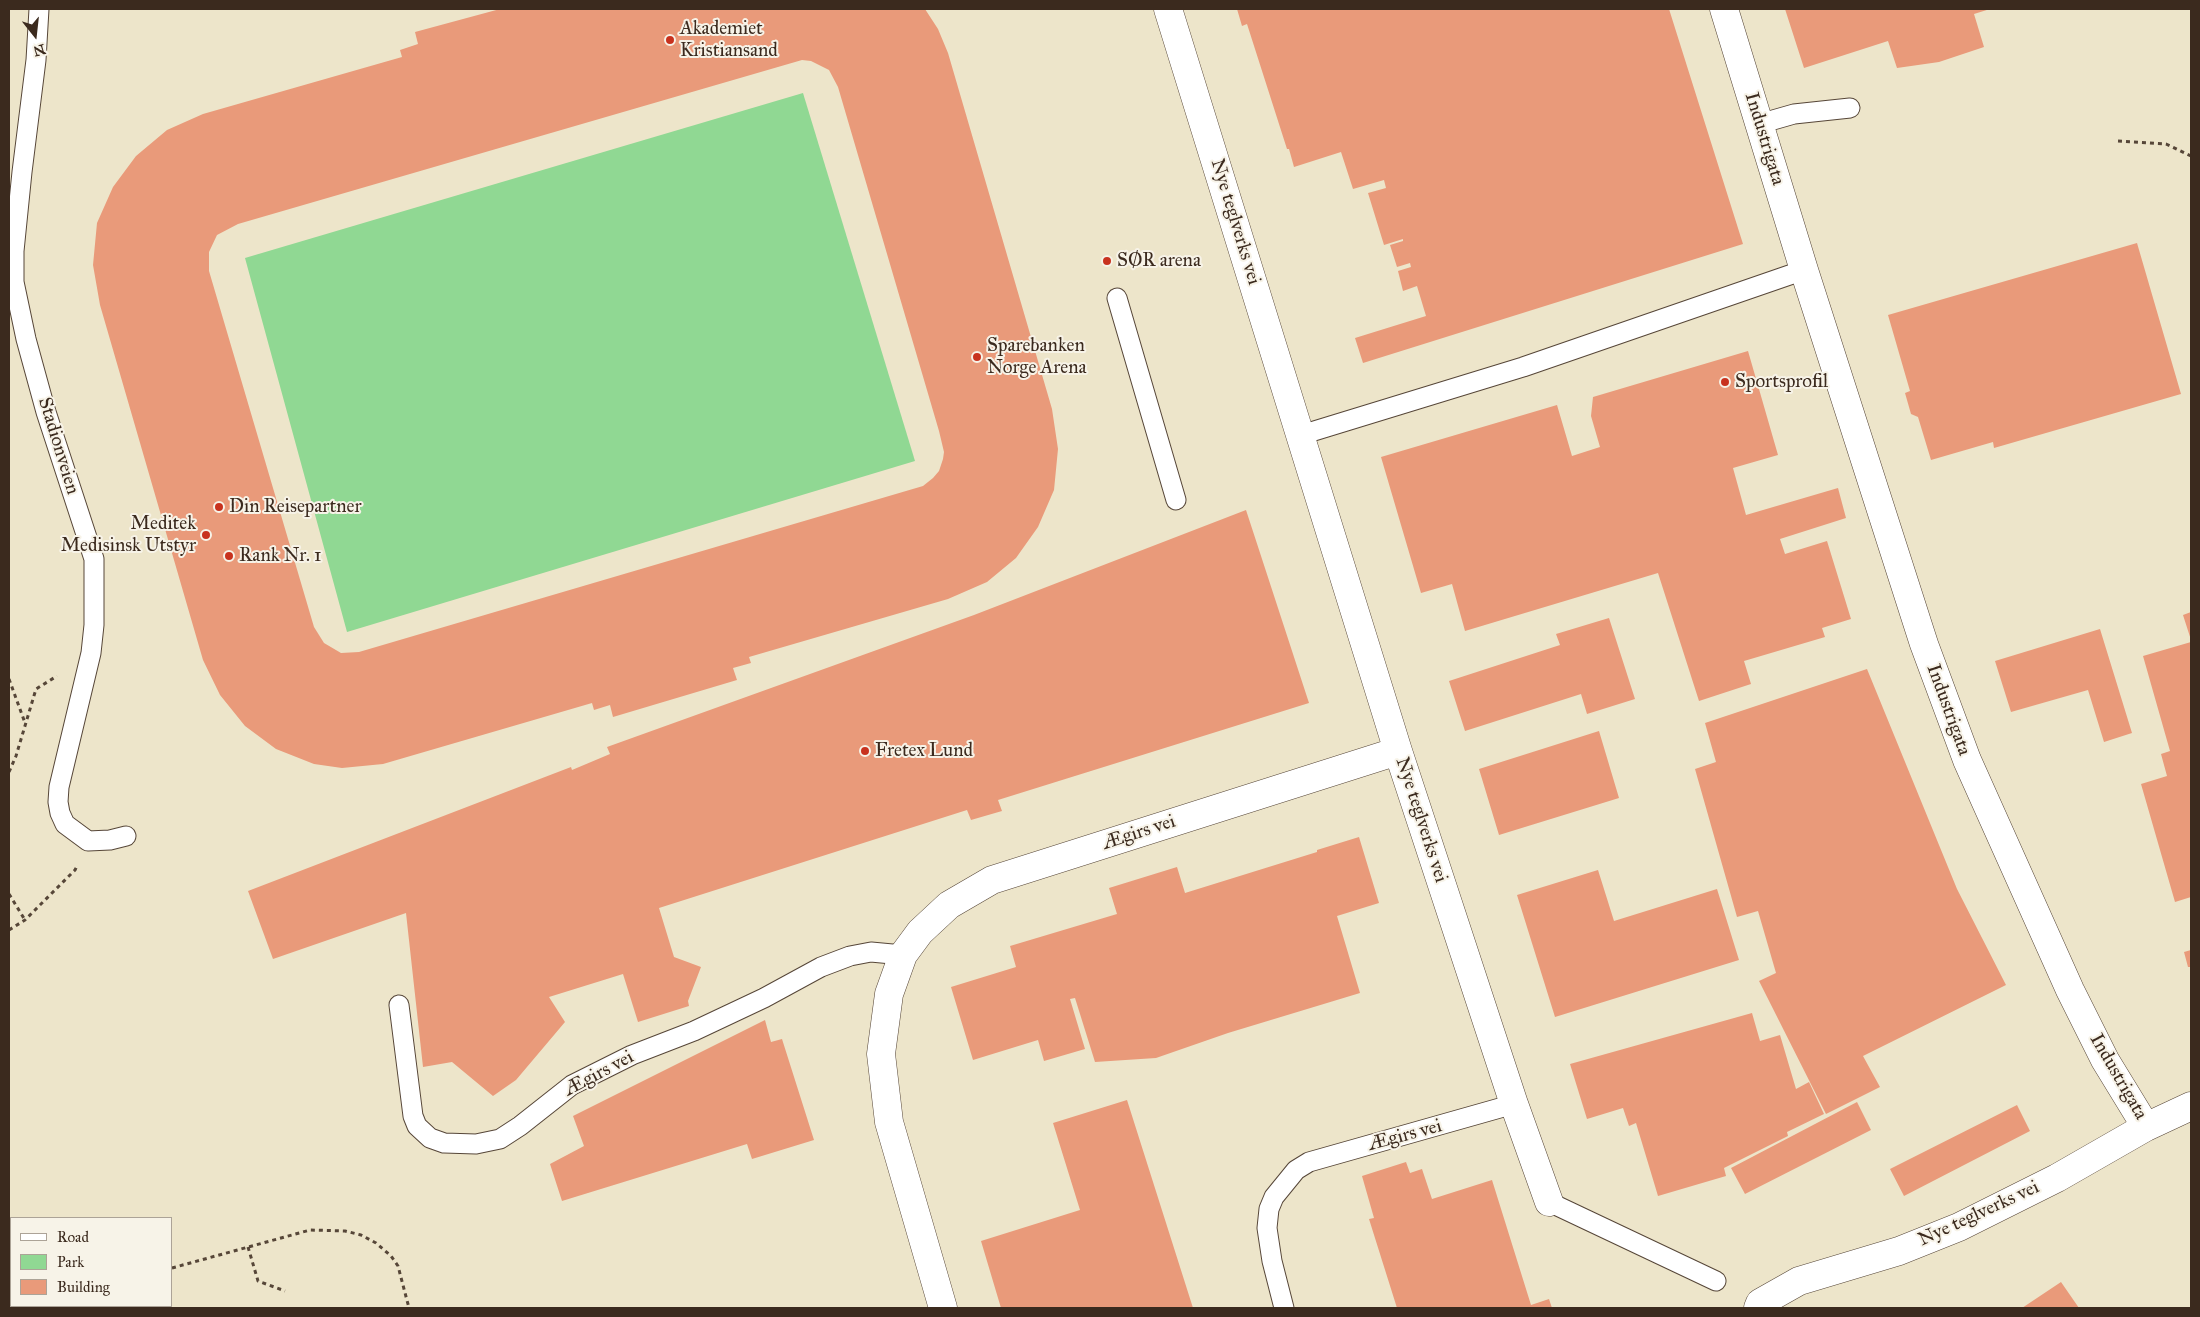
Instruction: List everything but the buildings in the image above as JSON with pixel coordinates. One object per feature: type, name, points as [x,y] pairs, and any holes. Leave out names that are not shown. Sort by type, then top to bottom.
[{"type":"street","name":"Nye teglverks vei","points":[[1168,9],[1398,751],[1514,1104],[1549,1202]]},
{"type":"street","name":"Industrigata","points":[[1724,9],[1804,270],[1924,644],[1966,760],[2070,990],[2105,1060],[2146,1127]]},
{"type":"street","name":"Ægirs vei","points":[[943,1308],[889,1122],[881,1054],[889,994],[902,955],[920,932],[949,904],[992,880],[1398,751]]},
{"type":"street","name":"Nye teglverks vei","points":[[1759,1306],[1799,1281],[1899,1251],[1959,1227],[2058,1178],[2146,1127],[2191,1106]]},
{"type":"lane","name":"Stadionveien","points":[[39,9],[36,60],[14,251],[14,282],[31,357],[94,559],[94,625],[91,653],[59,787],[58,802],[65,824],[88,841]]},
{"type":"lane","points":[[1759,124],[1794,114],[1850,108]]},
{"type":"lane","points":[[1301,435],[1559,355],[1804,270]]},
{"type":"lane","points":[[1117,298],[1176,500]]},
{"type":"lane","points":[[88,841],[120,837]]},
{"type":"lane","name":"Ægirs vei","points":[[399,1005],[413,1116],[417,1126],[430,1138],[444,1143],[476,1144],[500,1138],[520,1126],[572,1085],[632,1055],[703,1027],[764,998],[821,967],[850,956],[871,952],[902,955]]},
{"type":"lane","name":"Ægirs vei","points":[[1284,1308],[1272,1261],[1267,1228],[1269,1209],[1274,1197],[1296,1170],[1309,1162],[1514,1104]]},
{"type":"lane","points":[[1549,1202],[1716,1281]]},
{"type":"path","points":[[2118,140],[2166,144],[2191,156]]},
{"type":"path","points":[[9,772],[16,756],[36,690],[91,653]]},
{"type":"path","points":[[9,679],[26,724]]},
{"type":"path","points":[[9,930],[25,920],[75,870],[88,841]]},
{"type":"path","points":[[9,894],[25,920]]},
{"type":"path","points":[[172,1268],[310,1230],[336,1230],[361,1235],[376,1243],[394,1261],[398,1266],[409,1308]]},
{"type":"path","points":[[248,1247],[258,1281],[285,1291]]},
{"type":"green space","points":[[803,93],[915,461],[347,632],[245,258]]},
{"type":"place","name":"Akademiet Kristiansand","points":[[670,40]]},
{"type":"place","name":"SØR arena","points":[[1107,261]]},
{"type":"place","name":"Sparebanken Norge Arena","points":[[977,357]]},
{"type":"place","name":"Sportsprofil","points":[[1725,382]]},
{"type":"place","name":"Din Reisepartner","points":[[219,507]]},
{"type":"place","name":"Meditek Medisinsk Utstyr","points":[[206,535]]},
{"type":"place","name":"Rank Nr. 1","points":[[229,556]]},
{"type":"place","name":"Fretex Lund","points":[[865,751]]}]
